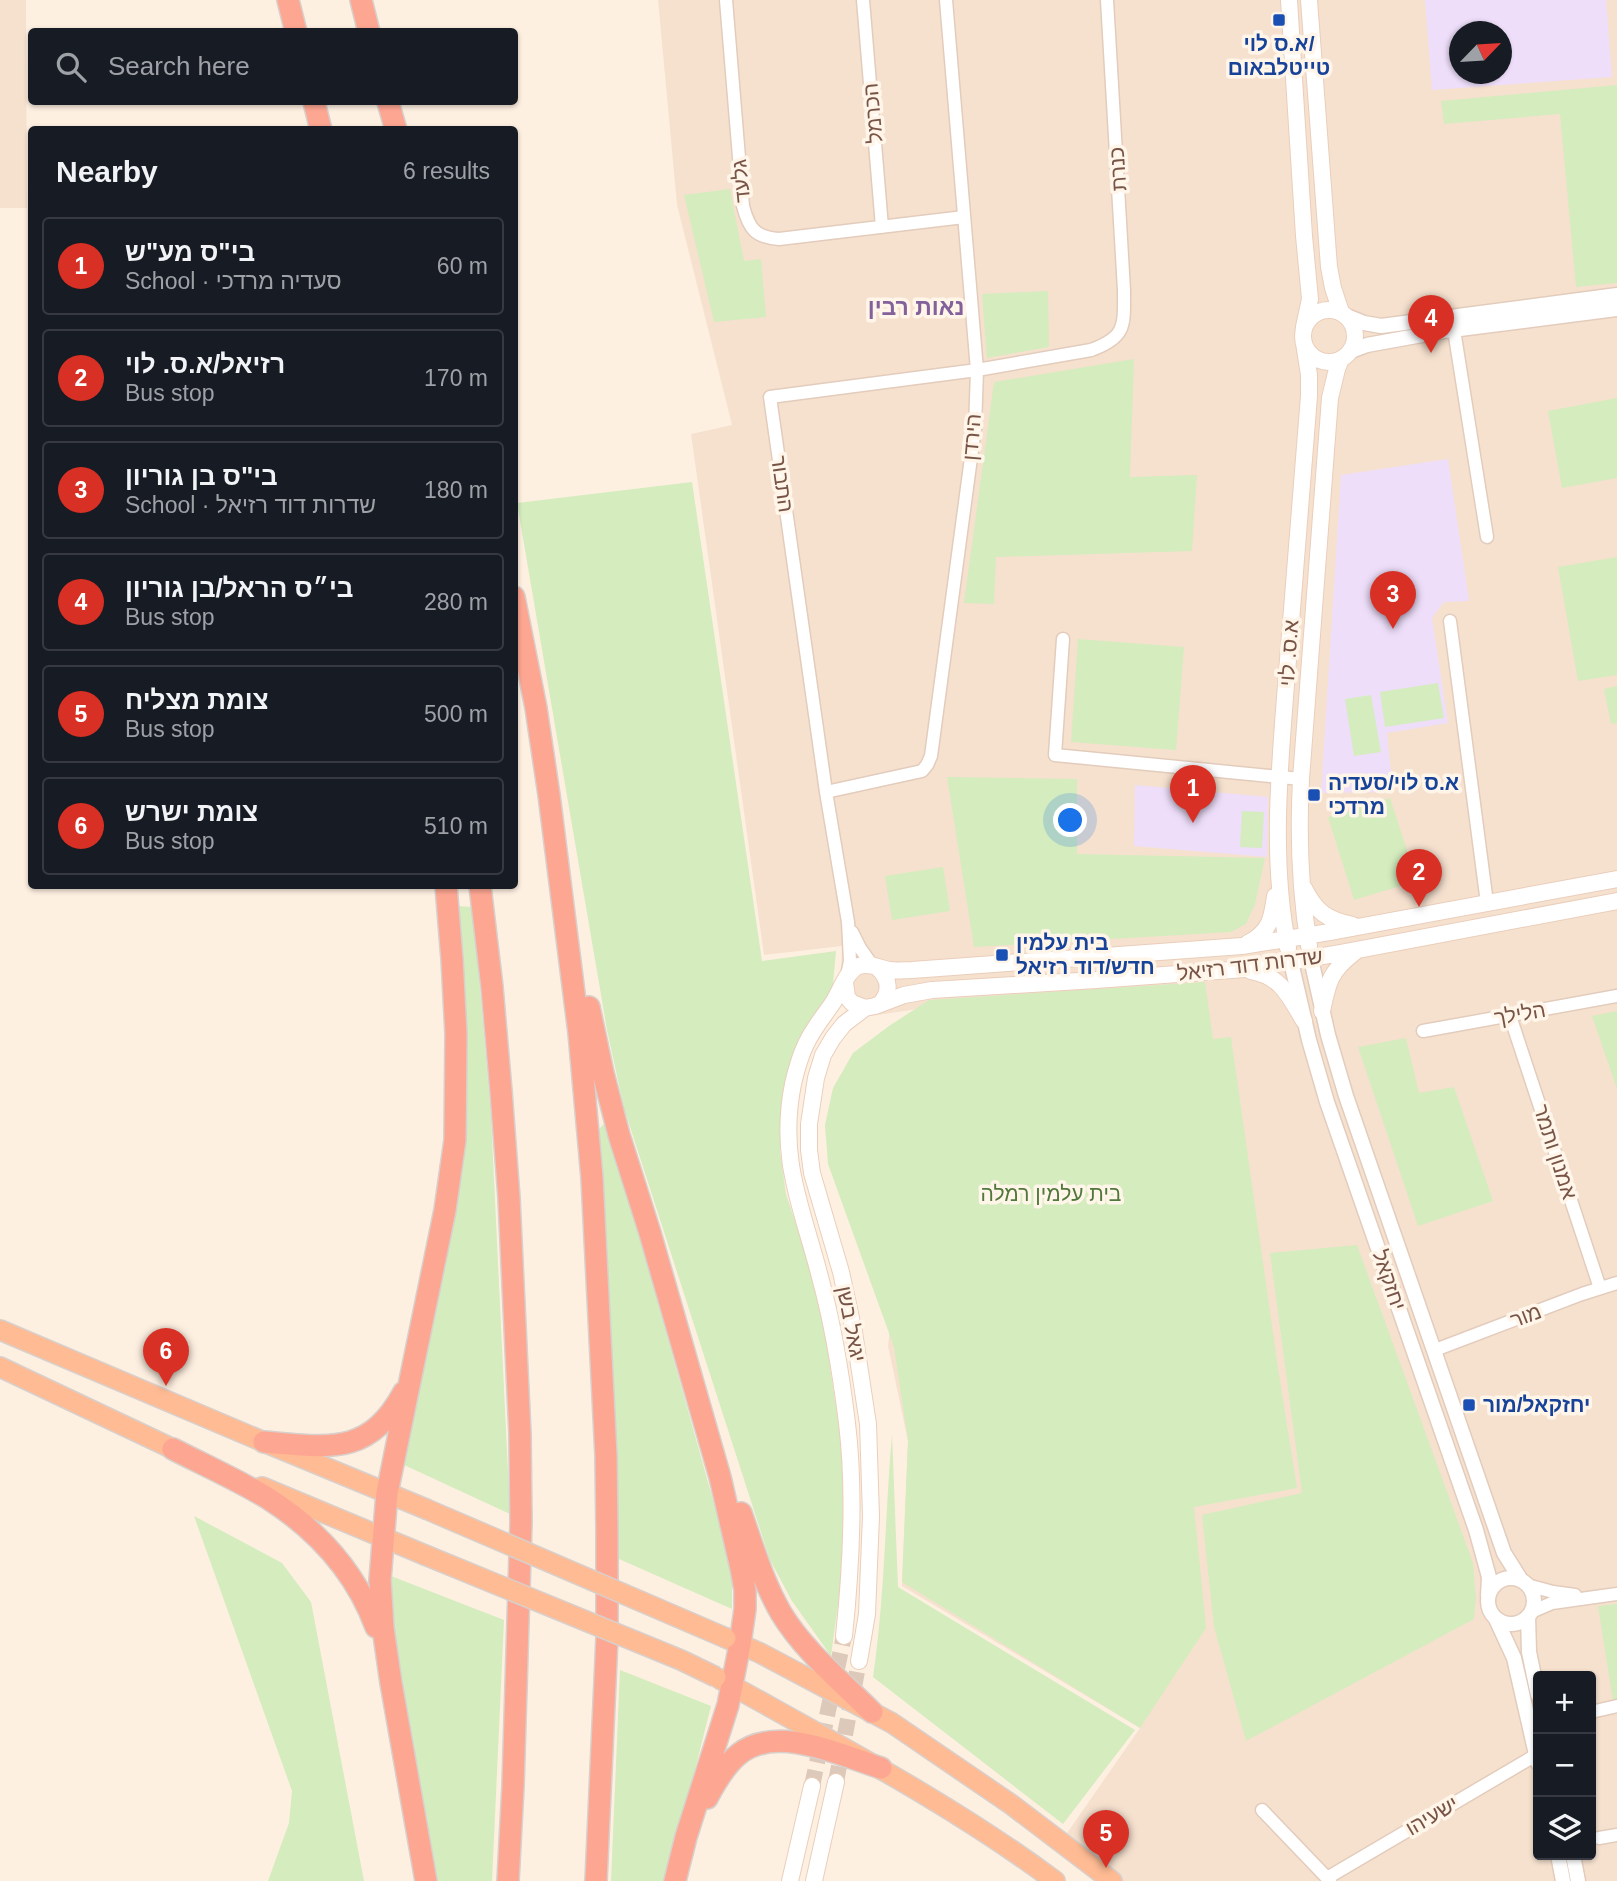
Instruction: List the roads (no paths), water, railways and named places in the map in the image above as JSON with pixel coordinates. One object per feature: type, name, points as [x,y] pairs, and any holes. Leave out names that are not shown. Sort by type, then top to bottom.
[{"type":"highway","points":[[288,0],[295,28]]},
{"type":"highway","points":[[361,0],[368,28]]},
{"type":"highway","points":[[315,105],[320,126]]},
{"type":"highway","points":[[389,105],[395,126]]},
{"type":"highway","points":[[518,617],[598,1050],[619,1135],[720,1476],[741,1568],[746,1609],[733,1641],[724,1681],[727,1705],[675,1881]]},
{"type":"highway","points":[[536,708],[579,1033],[592,1178],[599,1301],[606,1456],[607,1637],[596,1881]]},
{"type":"highway","points":[[426,1881],[391,1683],[381,1606],[382,1538],[387,1493],[445,1210],[456,1130],[456,1034],[446,889]]},
{"type":"highway","points":[[480,889],[502,1091],[520,1434],[521,1522],[508,1881]]},
{"type":"highway","points":[[264,1442],[334,1446],[366,1436],[381,1424],[396,1407],[408,1385],[424,1312]]},
{"type":"highway","points":[[0,1330],[760,1653],[892,1723],[1012,1805],[1112,1881]]},
{"type":"highway","points":[[686,1360],[772,1595],[791,1627],[812,1653],[872,1712]]},
{"type":"highway","points":[[0,1367],[173,1449],[681,1660],[881,1768],[972,1824],[1055,1881]]},
{"type":"highway","points":[[173,1449],[268,1499],[302,1523],[326,1546],[343,1565],[369,1608],[391,1683]]},
{"type":"highway","points":[[686,1837],[718,1777],[739,1754],[759,1743],[773,1740],[796,1741],[881,1768]]},
{"type":"main road","points":[[1289,0],[1310,299],[1303,334],[1304,343],[1315,358],[1332,362],[1346,355],[1355,342],[1356,334],[1354,325],[1345,315],[1333,288],[1329,267],[1309,0]]},
{"type":"main road","points":[[1304,327],[1315,313],[1324,310],[1332,309],[1345,315]]},
{"type":"main road","name":"א.ס. לוי","points":[[1291,962],[1279,869],[1278,830],[1309,396],[1304,343]]},
{"type":"main road","name":"א.ס. לוי","points":[[1311,959],[1301,883],[1301,779],[1330,398],[1337,369],[1346,355]]},
{"type":"main road","points":[[1242,946],[1264,933],[1270,922],[1279,869]]},
{"type":"main road","name":"שדרות דוד רזיאל","points":[[875,967],[912,970],[1242,946],[1308,937],[1617,878]]},
{"type":"main road","points":[[1301,883],[1315,906],[1325,915],[1335,922],[1360,927]]},
{"type":"main road","name":"שדרות דוד רזיאל","points":[[873,1006],[904,995],[932,990],[1238,969],[1291,962],[1617,901]]},
{"type":"main road","points":[[1322,1012],[1328,985],[1334,973],[1341,962],[1358,950]]},
{"type":"main road","points":[[860,965],[875,967],[887,979],[887,992],[873,1006],[852,1003],[847,998],[846,980],[860,965]]},
{"type":"main road","points":[[1238,969],[1263,973],[1274,979],[1287,991],[1304,1021]]},
{"type":"main road","name":"יגאל בשן","points":[[844,1636],[851,1516],[848,1426],[821,1278],[792,1177],[788,1123],[791,1096],[804,1047],[846,980]]},
{"type":"main road","name":"יגאל בשן","points":[[859,1661],[867,1614],[871,1516],[868,1424],[854,1332],[841,1272],[812,1173],[809,1124],[816,1078],[823,1055],[844,1024],[873,1006]]},
{"type":"main road","points":[[814,1881],[836,1782]]},
{"type":"main road","points":[[790,1881],[812,1786]]},
{"type":"street","name":"גלעד","points":[[726,0],[743,206],[750,227],[766,238],[779,239],[964,217]]},
{"type":"street","name":"הכרמל","points":[[863,0],[882,227]]},
{"type":"street","name":"הירדן","points":[[825,792],[922,771],[931,756],[975,428],[976,370],[946,0]]},
{"type":"street","name":"כנרת","points":[[1107,0],[1124,290],[1124,326],[1116,336]]},
{"type":"street","points":[[1345,315],[1381,326],[1617,295]]},
{"type":"street","points":[[1346,355],[1367,345],[1454,330],[1617,309]]},
{"type":"street","points":[[1454,330],[1487,537]]},
{"type":"street","name":"התבור","points":[[846,980],[850,961],[848,922],[825,792],[770,397],[976,370],[1091,350],[1116,336]]},
{"type":"street","points":[[1450,621],[1487,903]]},
{"type":"street","points":[[1063,639],[1055,755],[1301,779]]},
{"type":"street","name":"התבור","points":[[848,922],[853,937],[875,967]]},
{"type":"street","name":"יחזקאל","points":[[1311,959],[1322,1012],[1346,1096],[1504,1553],[1524,1583]]},
{"type":"street","name":"יחזקאל","points":[[1291,962],[1317,1070],[1476,1530],[1489,1577],[1488,1596]]},
{"type":"street","name":"הלילך","points":[[1423,1031],[1617,996]]},
{"type":"street","name":"אמנון ותמר","points":[[1510,1016],[1600,1288]]},
{"type":"street","name":"מור","points":[[1435,1350],[1617,1283]]},
{"type":"street","points":[[1533,1741],[1514,1658],[1489,1609],[1490,1590],[1501,1580],[1514,1578],[1553,1592],[1590,1598]]},
{"type":"street","points":[[1524,1583],[1534,1598],[1530,1614],[1529,1652],[1533,1671]]},
{"type":"street","points":[[1496,1619],[1509,1624],[1523,1621],[1530,1614],[1552,1603],[1617,1594]]},
{"type":"street","points":[[1596,1711],[1617,1706]]},
{"type":"street","name":"ישעיהו","points":[[1329,1880],[1533,1761]]},
{"type":"street","points":[[1262,1810],[1329,1880]]},
{"type":"street","points":[[1599,1838],[1617,1835]]},
{"type":"street","points":[[1558,1860],[1558,1879]]},
{"type":"street","points":[[1574,1860],[1578,1881]]},
{"type":"tunnel","points":[[812,1786],[844,1636]]},
{"type":"tunnel","points":[[836,1782],[859,1661]]},
{"type":"place","name":"א.ס לוי/ טייטלבאום","points":[[1279,20]]},
{"type":"place","name":"בי״ס הראל/בן גוריון","points":[[1431,353]]},
{"type":"place","name":"בי\"ס בן גוריון","points":[[1393,629]]},
{"type":"place","name":"א.ס לוי/סעדיה מרדכי","points":[[1314,795]]},
{"type":"place","name":"בי\"ס מע\"ש","points":[[1193,823]]},
{"type":"place","name":"רזיאל/א.ס. לוי","points":[[1419,907]]},
{"type":"place","name":"בית עלמין חדש/דוד רזיאל","points":[[1002,955]]},
{"type":"place","name":"צומת ישרש","points":[[166,1386]]},
{"type":"place","name":"יחזקאל/מור","points":[[1469,1405]]},
{"type":"place","name":"צומת מצליח","points":[[1106,1868]]},
{"type":"district","name":"נאות רבין","points":[[916,307]]},
{"type":"park label","name":"בית עלמין רמלה","points":[[1051,1194]]}]
